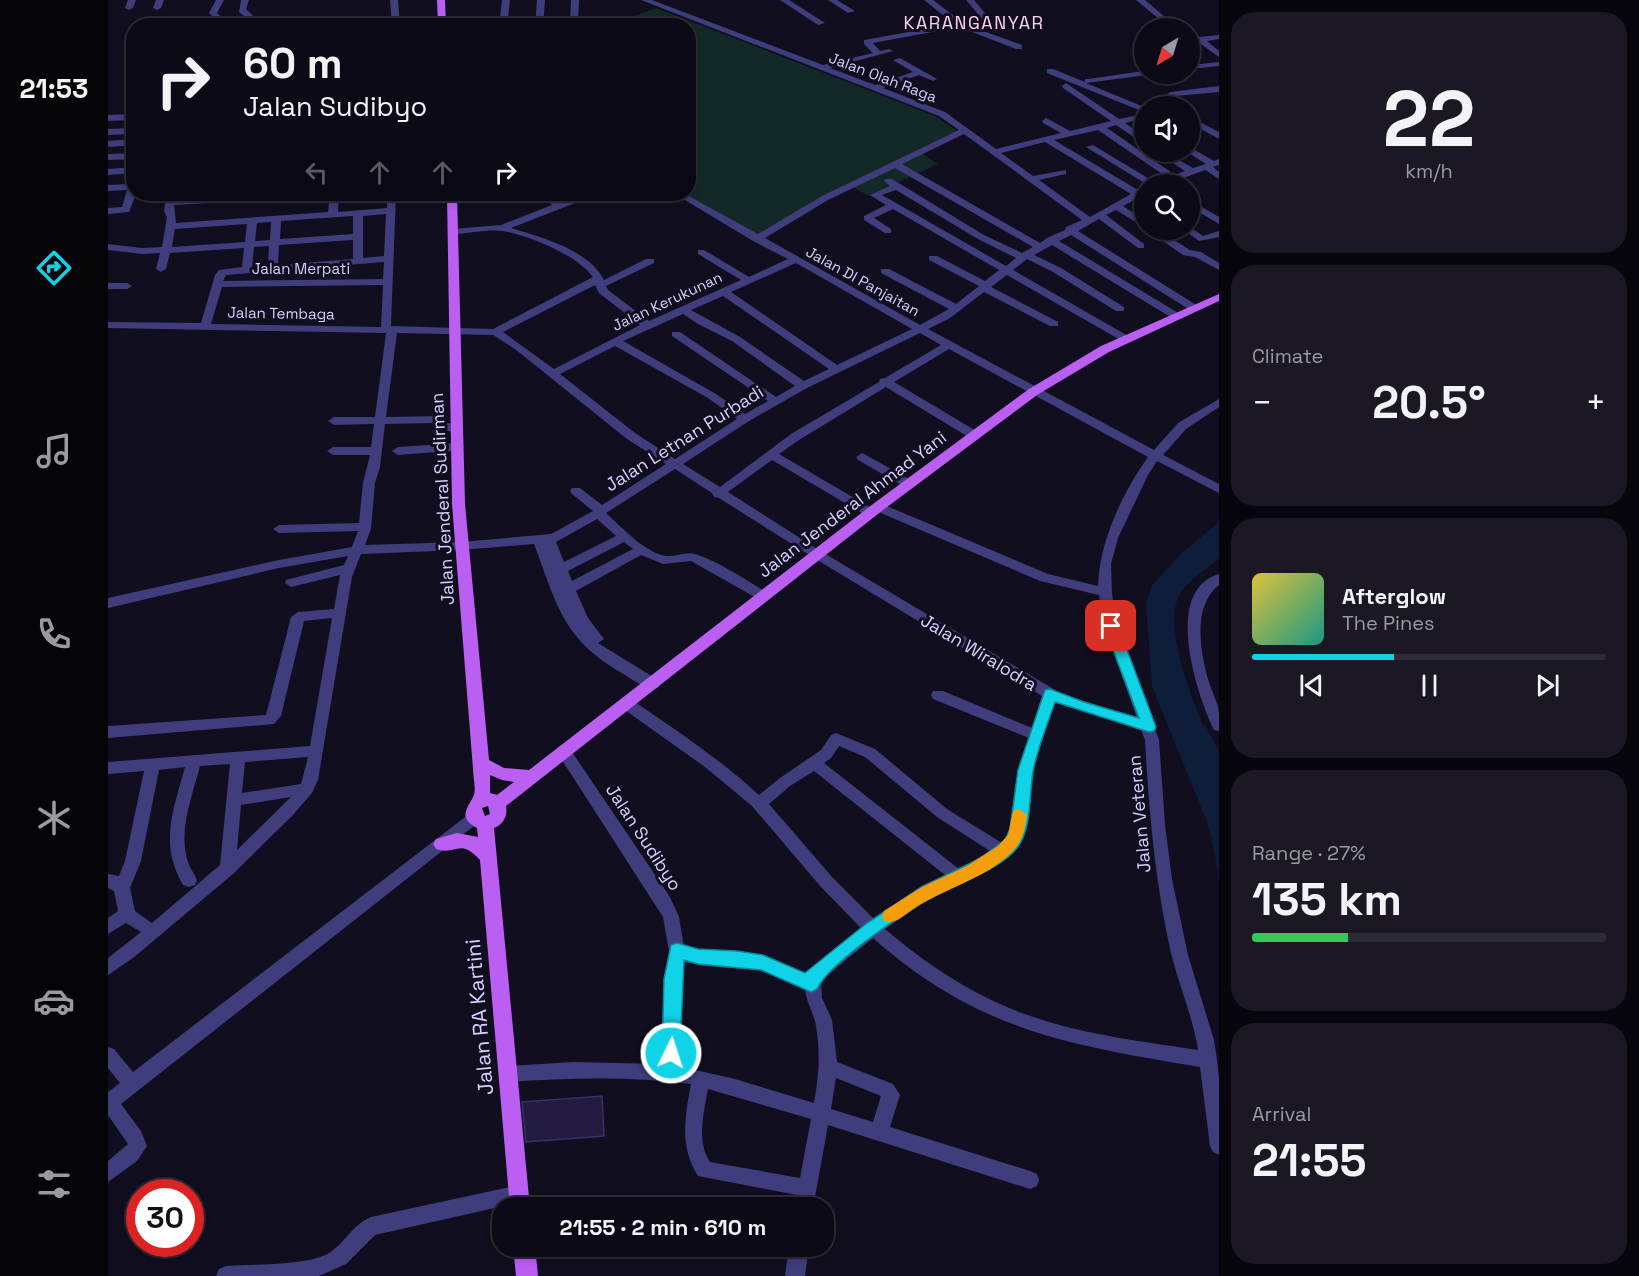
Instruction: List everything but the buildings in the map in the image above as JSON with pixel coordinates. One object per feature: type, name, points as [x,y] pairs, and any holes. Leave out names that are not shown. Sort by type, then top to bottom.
[{"type":"main road","points":[[441,0],[442,18]]},
{"type":"main road","name":"Jalan Jenderal Sudirman","points":[[453,201],[456,231],[455,331],[460,546],[482,764],[489,802]]},
{"type":"main road","name":"Jalan Jenderal Ahmad Yani","points":[[489,802],[533,777],[565,753],[875,510],[1033,392],[1080,362],[1219,297]]},
{"type":"main road","points":[[482,764],[502,774],[533,777]]},
{"type":"main road","points":[[480,820],[499,815],[489,802]]},
{"type":"main road","name":"Jalan RA Kartini","points":[[480,820],[489,858],[520,1197]]},
{"type":"main road","points":[[442,844],[457,840],[476,843],[489,858]]},
{"type":"main road","points":[[525,1257],[526,1276]]},
{"type":"street","points":[[220,0],[213,14],[225,18]]},
{"type":"street","points":[[241,18],[245,0]]},
{"type":"street","points":[[244,18],[252,0]]},
{"type":"street","points":[[394,0],[395,18]]},
{"type":"street","points":[[504,18],[506,0]]},
{"type":"street","points":[[540,18],[541,0]]},
{"type":"street","points":[[575,18],[576,0]]},
{"type":"street","name":"Jalan Olah Raga","points":[[645,0],[692,18]]},
{"type":"street","points":[[784,0],[821,23]]},
{"type":"street","points":[[832,0],[851,11]]},
{"type":"street","points":[[928,0],[960,25],[1019,47]]},
{"type":"street","points":[[878,53],[867,42],[988,20],[970,0]]},
{"type":"street","points":[[1140,0],[1161,18]]},
{"type":"street","name":"Jalan Olah Raga","points":[[696,20],[942,114],[1088,220]]},
{"type":"street","points":[[1200,39],[1219,37]]},
{"type":"street","points":[[1200,39],[1219,55]]},
{"type":"street","points":[[822,68],[889,51]]},
{"type":"street","points":[[897,60],[933,79]]},
{"type":"street","points":[[1200,66],[1219,64]]},
{"type":"street","points":[[1050,71],[1134,106]]},
{"type":"street","points":[[876,88],[919,72]]},
{"type":"street","points":[[1088,81],[1134,74]]},
{"type":"street","points":[[1066,86],[1134,134]]},
{"type":"street","points":[[1171,96],[1174,93],[1219,88]]},
{"type":"street","points":[[108,118],[126,117]]},
{"type":"street","points":[[994,152],[1134,118]]},
{"type":"street","points":[[1046,122],[1068,134]]},
{"type":"street","points":[[1100,126],[1168,174]]},
{"type":"street","points":[[1200,126],[1219,136]]},
{"type":"street","points":[[756,240],[814,204],[966,130]]},
{"type":"street","points":[[108,132],[126,131]]},
{"type":"street","points":[[1046,140],[1134,190]]},
{"type":"street","points":[[108,144],[126,143]]},
{"type":"street","points":[[1090,147],[1135,174]]},
{"type":"street","points":[[108,157],[126,156]]},
{"type":"street","points":[[1176,162],[1193,172]]},
{"type":"street","points":[[895,164],[1039,247]]},
{"type":"street","points":[[1188,174],[1212,164],[1219,176]]},
{"type":"street","points":[[108,172],[126,171]]},
{"type":"street","points":[[1032,179],[1063,172]]},
{"type":"street","points":[[876,174],[981,237],[1057,270],[1120,309]]},
{"type":"street","points":[[855,183],[1126,339]]},
{"type":"street","points":[[108,188],[126,186]]},
{"type":"street","points":[[875,195],[897,186]]},
{"type":"street","name":"Jalan Letnan Purbadi","points":[[353,558],[460,546],[544,540],[566,533],[745,419],[803,386],[919,329],[956,308],[1024,256],[1050,240],[1134,198]]},
{"type":"street","points":[[127,207],[129,201]]},
{"type":"street","points":[[161,269],[171,226],[170,201]]},
{"type":"street","points":[[333,215],[334,201]]},
{"type":"street","points":[[108,968],[227,869],[307,789],[316,751],[339,613],[353,558],[365,527],[369,483],[376,452],[389,329],[386,282],[392,201]]},
{"type":"street","points":[[553,201],[559,206]]},
{"type":"street","points":[[456,231],[502,228],[572,201]]},
{"type":"street","name":"Jalan DI Panjaitan","points":[[691,201],[756,240],[1033,392],[1219,489]]},
{"type":"street","points":[[108,204],[127,207]]},
{"type":"street","points":[[888,231],[866,219],[892,206]]},
{"type":"street","points":[[1115,206],[1134,218]]},
{"type":"street","points":[[108,211],[127,207]]},
{"type":"street","points":[[1200,209],[1219,221]]},
{"type":"street","points":[[171,226],[391,211]]},
{"type":"street","points":[[358,214],[358,262]]},
{"type":"street","points":[[1100,215],[1141,246]]},
{"type":"street","points":[[273,268],[276,219]]},
{"type":"street","points":[[247,270],[252,221]]},
{"type":"street","points":[[502,228],[547,242],[572,254],[591,267],[598,283],[647,326]]},
{"type":"street","points":[[1070,229],[1194,308]]},
{"type":"street","points":[[1200,238],[1218,235]]},
{"type":"street","points":[[108,247],[142,251],[358,237]]},
{"type":"street","points":[[1050,240],[1176,316]]},
{"type":"street","points":[[1167,240],[1186,253],[1197,254],[1219,267]]},
{"type":"street","points":[[701,252],[747,280]]},
{"type":"street","points":[[933,258],[1054,324]]},
{"type":"street","points":[[205,327],[217,284],[223,272],[388,259]]},
{"type":"street","name":"Jalan Kerukunan","points":[[553,374],[615,341],[795,260]]},
{"type":"street","points":[[495,332],[650,261]]},
{"type":"street","points":[[885,271],[956,308]]},
{"type":"street","name":"Jalan Merpati","points":[[217,284],[386,282]]},
{"type":"street","points":[[108,286],[127,286]]},
{"type":"street","points":[[722,291],[836,369]]},
{"type":"street","points":[[683,309],[697,319],[736,339],[803,386]]},
{"type":"street","name":"Jalan Tembaga","points":[[108,325],[495,332]]},
{"type":"street","name":"Jalan Wiralodra","points":[[495,332],[508,339],[631,436],[718,494],[818,555],[1050,694],[1080,707],[1149,727]]},
{"type":"street","points":[[676,334],[776,402]]},
{"type":"street","points":[[615,341],[712,396],[745,419]]},
{"type":"street","points":[[718,494],[772,454],[884,381],[948,345]]},
{"type":"street","points":[[884,381],[974,435]]},
{"type":"street","name":"Jalan Veteran","points":[[1219,402],[1182,426],[1142,474],[1112,538],[1105,564],[1104,592],[1111,626],[1149,727],[1153,746],[1157,825],[1164,879],[1180,955],[1208,1060],[1219,1146]]},
{"type":"street","points":[[334,422],[439,419],[444,426],[457,429]]},
{"type":"street","points":[[398,451],[458,447]]},
{"type":"street","points":[[333,451],[376,452]]},
{"type":"street","points":[[772,454],[875,510],[1045,578],[1104,592]]},
{"type":"street","points":[[862,457],[909,484]]},
{"type":"street","points":[[576,491],[643,549],[664,560],[685,555],[695,558],[764,596]]},
{"type":"street","points":[[279,529],[365,527]]},
{"type":"street","points":[[562,568],[626,536]]},
{"type":"street","points":[[544,540],[562,568],[582,618],[594,637],[656,681]]},
{"type":"street","points":[[544,540],[566,610],[579,632],[593,646],[656,681]]},
{"type":"street","points":[[570,588],[643,549]]},
{"type":"street","points":[[291,583],[353,558]]},
{"type":"street","points":[[108,603],[279,564],[353,558]]},
{"type":"street","points":[[1219,578],[1203,593],[1195,628],[1201,684],[1219,726]]},
{"type":"street","points":[[108,732],[269,720],[274,716],[298,616],[339,613]]},
{"type":"street","points":[[806,1197],[829,1067],[823,1020],[811,984],[812,976],[873,928],[927,891],[958,877],[1003,851],[1016,837],[1021,792],[1035,735],[1050,694]]},
{"type":"street","points":[[938,696],[1035,735]]},
{"type":"street","points":[[627,704],[698,752],[759,804],[829,884],[873,928],[921,967],[978,1002],[1047,1029],[1208,1060]]},
{"type":"street","points":[[759,804],[785,782],[826,754],[836,739],[864,749],[942,813],[1003,851]]},
{"type":"street","points":[[109,772],[153,765],[316,751]]},
{"type":"street","name":"Jalan Sudibyo","points":[[565,753],[664,902],[671,917],[677,951],[673,979],[673,1033],[669,1072]]},
{"type":"street","points":[[227,869],[238,759]]},
{"type":"street","points":[[189,880],[180,870],[176,848],[193,763]]},
{"type":"street","points":[[814,763],[958,877]]},
{"type":"street","points":[[153,765],[133,861],[115,885],[127,914],[153,931]]},
{"type":"street","points":[[233,800],[307,789]]},
{"type":"street","points":[[108,1173],[131,1155],[138,1146],[135,1137],[109,1103],[442,844],[480,820]]},
{"type":"street","points":[[108,927],[127,914]]},
{"type":"street","points":[[677,951],[698,957],[737,958],[763,963],[811,984]]},
{"type":"street","points":[[108,1055],[132,1084]]},
{"type":"street","points":[[829,1067],[887,1090],[891,1095],[879,1132]]},
{"type":"street","points":[[508,1074],[573,1070],[669,1072],[701,1078],[1030,1180]]},
{"type":"street","points":[[701,1078],[693,1130],[695,1151],[703,1168],[711,1172],[807,1188]]},
{"type":"street","points":[[226,1276],[320,1266],[341,1256],[363,1231],[371,1226],[492,1206]]},
{"type":"street","points":[[795,1276],[798,1257]]},
{"type":"green space","points":[[656,8],[682,18],[629,18]]},
{"type":"green space","points":[[696,23],[935,116],[960,133],[919,152],[938,164],[869,196],[851,186],[762,239],[693,201],[696,201]]},
{"type":"water","points":[[1219,522],[1219,558],[1182,591],[1175,609],[1174,625],[1180,661],[1192,697],[1203,725],[1219,751],[1219,875],[1209,827],[1152,686],[1146,604],[1152,585],[1182,553]]},
{"type":"slow traffic","points":[[890,916],[927,891],[984,864],[1012,844],[1018,829],[1019,815]]},
{"type":"district","name":"KARANGANYAR","points":[[974,22]]},
{"type":"route","points":[[671,1053],[673,979],[677,951],[698,957],[737,958],[772,965],[811,984],[812,976],[873,928],[927,891],[984,864],[1012,844],[1018,829],[1021,792],[1026,770],[1035,735],[1050,694],[1080,707],[1149,727],[1111,626]]}]
